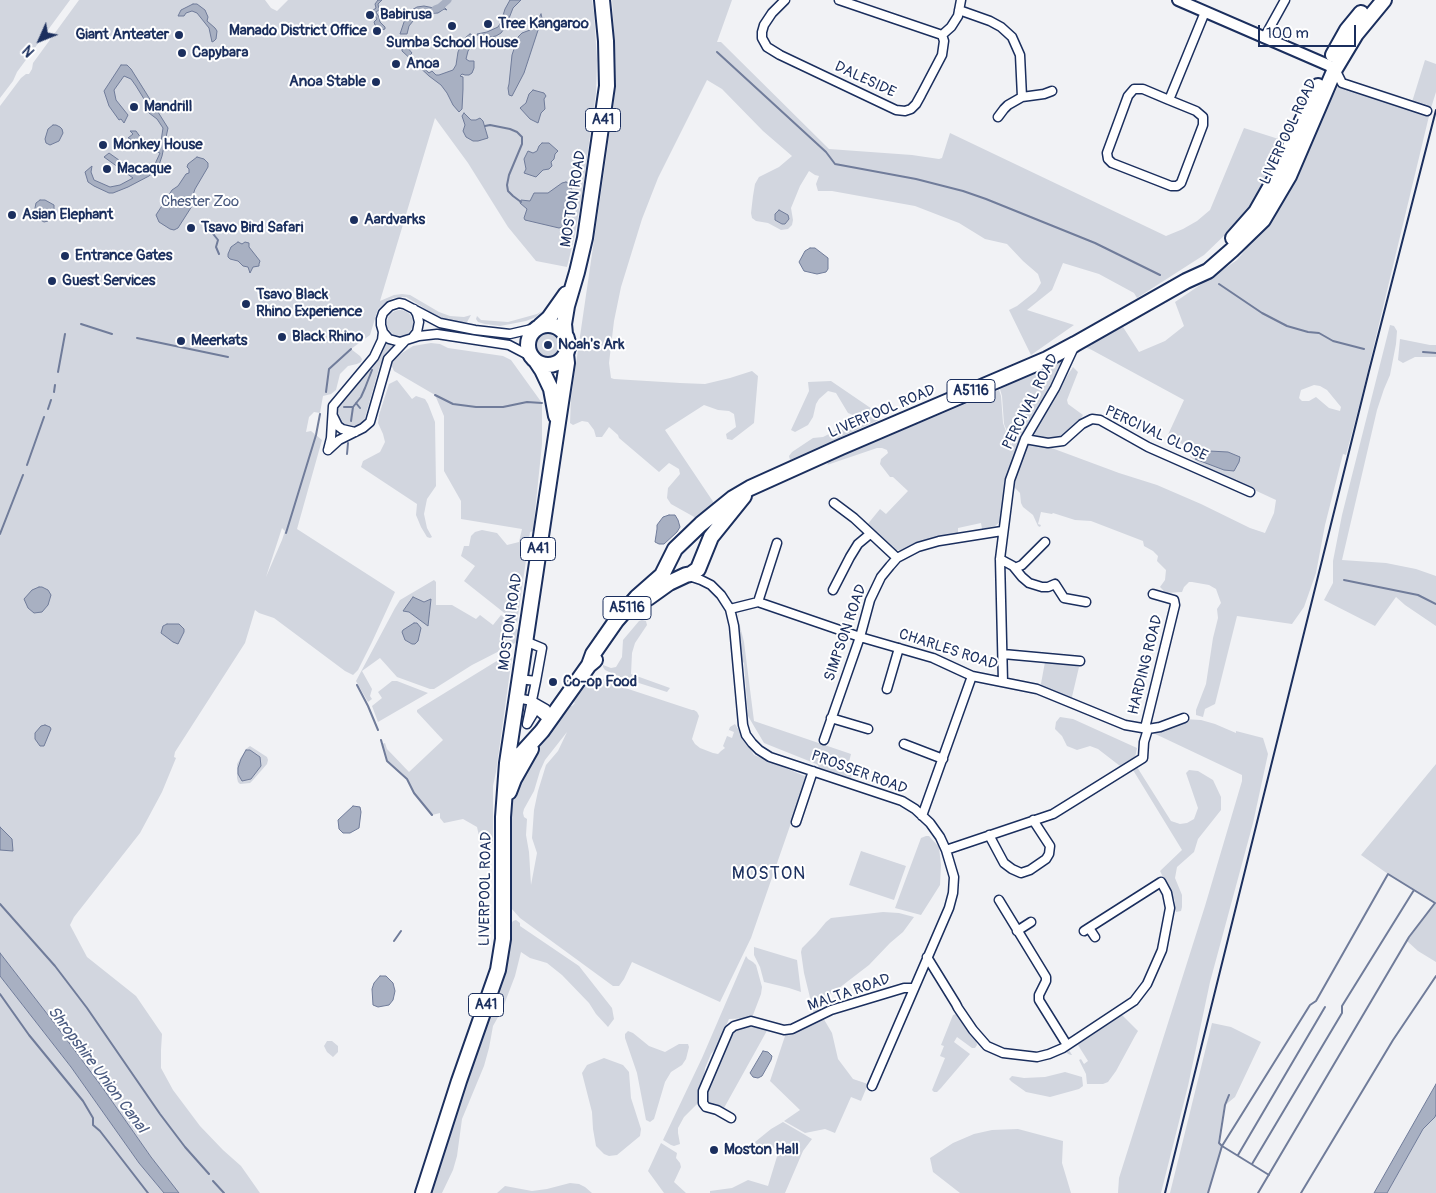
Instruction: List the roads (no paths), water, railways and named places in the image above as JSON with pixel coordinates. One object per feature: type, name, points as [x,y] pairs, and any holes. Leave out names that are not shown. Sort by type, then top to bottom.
[{"type":"highway","name":"MOSTON ROAD","points":[[565,334],[564,324],[585,238],[607,86],[606,41],[602,0]]},
{"type":"highway","name":"LIVERPOOL ROAD","points":[[589,665],[593,654],[616,620],[637,597],[662,575],[675,552],[712,514],[733,498],[750,488],[901,420],[1047,359],[1186,281],[1229,243],[1256,212],[1332,67],[1347,30],[1372,0]]},
{"type":"highway","name":"LIVERPOOL ROAD","points":[[1332,67],[1384,0]]},
{"type":"highway","name":"MOSTON ROAD","points":[[538,327],[549,318],[574,284]]},
{"type":"highway","points":[[548,324],[554,325],[565,334],[568,344],[566,354],[554,364],[544,364],[534,359],[529,352],[528,340],[538,327],[548,324]]},
{"type":"highway","name":"MOSTON ROAD","points":[[507,763],[558,426],[567,363],[566,354]]},
{"type":"highway","name":"MOSTON ROAD","points":[[534,359],[542,370],[551,389],[558,426]]},
{"type":"highway","name":"LIVERPOOL ROAD","points":[[701,560],[711,537],[750,488]]},
{"type":"highway","points":[[686,575],[681,574],[673,567],[675,552],[684,545],[694,547],[698,550],[701,560]]},
{"type":"highway","name":"A5116","points":[[686,575],[698,569],[701,560]]},
{"type":"highway","name":"LIVERPOOL ROAD","points":[[423,1193],[459,1081],[498,970],[503,939],[504,810],[507,763],[522,753],[589,665],[599,658],[619,630],[642,604],[662,588],[686,575]]},
{"type":"highway","points":[[504,810],[514,779],[546,720]]},
{"type":"street","name":"DALESIDE","points":[[785,0],[772,13],[764,25],[762,38],[767,48],[896,110],[911,109],[921,96],[942,55],[944,41],[942,35]]},
{"type":"street","points":[[838,0],[942,35],[951,27],[958,16],[961,0]]},
{"type":"street","points":[[1178,0],[1332,67],[1342,83],[1428,111]]},
{"type":"street","points":[[1264,38],[1285,0]]},
{"type":"street","points":[[959,10],[1001,26],[1012,37],[1020,54],[1022,97]]},
{"type":"street","points":[[1169,100],[1205,12]]},
{"type":"street","points":[[1134,89],[1143,89],[1169,100],[1196,111],[1203,117],[1203,125],[1178,186],[1171,186],[1112,163],[1108,159],[1107,153],[1128,96],[1134,89]]},
{"type":"street","points":[[998,117],[1008,104],[1022,97],[1052,91]]},
{"type":"street","points":[[410,306],[417,314],[419,322],[417,332],[388,359],[370,422],[363,428],[339,440],[328,450],[331,438],[331,411],[333,406],[374,356],[382,340],[381,318],[387,308],[399,303],[410,306],[440,323],[475,330],[510,334],[525,332],[538,327]]},
{"type":"street","points":[[383,332],[392,340],[400,342],[419,336],[437,334],[509,344],[534,359]]},
{"type":"street","name":"PERCIVAL ROAD","points":[[1003,682],[1000,559],[1002,531],[1010,480],[1025,439],[1055,388],[1075,344]]},
{"type":"street","points":[[331,411],[338,426],[355,432]]},
{"type":"street","name":"PERCIVAL CLOSE","points":[[1025,439],[1048,443],[1063,441],[1082,424],[1092,419],[1100,420],[1148,446],[1250,492]]},
{"type":"street","points":[[834,503],[854,518],[897,558]]},
{"type":"street","name":"SIMPSON ROAD","points":[[824,740],[860,637],[870,600],[881,577],[897,558],[918,547],[939,541],[1002,531]]},
{"type":"street","points":[[833,590],[858,544],[870,534]]},
{"type":"street","points":[[1015,568],[1022,566],[1045,542]]},
{"type":"street","points":[[730,609],[758,602],[777,543]]},
{"type":"street","points":[[1000,559],[1015,568],[1029,583],[1042,587],[1049,583],[1055,584],[1064,598],[1086,602]]},
{"type":"street","name":"PROSSER ROAD","points":[[701,560],[711,585],[721,595],[730,609],[734,626],[743,725],[746,735],[756,747],[770,757],[902,801],[915,809],[930,823],[946,850],[954,877],[953,893],[949,908],[872,1086]]},
{"type":"street","name":"PROSSER ROAD","points":[[686,575],[711,585]]},
{"type":"street","name":"HARDING ROAD","points":[[1146,729],[1175,605],[1174,600],[1154,594]]},
{"type":"street","name":"CHARLES ROAD","points":[[758,602],[860,637],[932,658],[972,676],[1037,689],[1125,725],[1146,729],[1160,727],[1184,718]]},
{"type":"street","points":[[525,641],[542,648],[527,724],[536,709],[546,720]]},
{"type":"street","points":[[887,689],[899,648]]},
{"type":"street","points":[[1002,654],[1080,661]]},
{"type":"street","points":[[922,816],[972,676]]},
{"type":"street","points":[[519,679],[536,681]]},
{"type":"street","points":[[517,698],[532,701],[546,720]]},
{"type":"street","points":[[831,718],[868,729]]},
{"type":"street","points":[[946,850],[1053,814],[1143,758],[1146,729]]},
{"type":"street","points":[[904,744],[943,759]]},
{"type":"street","points":[[796,822],[813,771]]},
{"type":"street","points":[[989,835],[1004,863],[1021,873],[1030,870],[1046,859],[1050,846],[1033,820]]},
{"type":"street","points":[[927,958],[958,1008],[987,1046],[1003,1053],[1037,1057],[1049,1054],[1067,1045],[1134,1001],[1147,984],[1162,950],[1170,908],[1167,893],[1161,882],[1086,929],[1094,937]]},
{"type":"street","points":[[999,900],[1046,977],[1039,1000],[1067,1045]]},
{"type":"street","points":[[1017,931],[1032,922]]},
{"type":"street","name":"MALTA ROAD","points":[[731,1118],[717,1110],[706,1107],[703,1102],[703,1091],[729,1030],[734,1026],[751,1021],[784,1030],[792,1029],[831,1010],[904,988],[914,988]]},
{"type":"water","points":[[378,0],[382,0],[378,4],[379,10],[376,12],[380,22],[385,27],[385,29],[381,30],[375,25],[374,22],[377,19],[372,11],[376,8],[375,4]]},
{"type":"water","points":[[510,0],[521,0],[513,8],[501,33],[496,36],[480,39],[477,34],[498,27]]},
{"type":"water","points":[[197,4],[205,10],[208,17],[207,21],[217,31],[214,41],[212,42],[209,28],[197,13],[192,11],[184,16],[178,16],[181,10]]},
{"type":"water","points":[[441,4],[447,10],[444,9],[438,13],[417,16],[409,26],[407,34],[400,34],[410,11],[424,6],[434,8]]},
{"type":"water","points":[[541,14],[542,18],[524,73],[512,96],[509,95],[508,88],[512,55],[518,37],[535,25]]},
{"type":"water","points":[[470,34],[473,35],[475,41],[468,51],[466,59],[474,61],[474,68],[469,75],[462,74],[460,76],[463,77],[463,89],[462,109],[459,112],[441,85],[402,51],[402,39],[411,40],[407,47],[412,53],[410,55],[429,73],[432,71],[439,75],[453,70],[462,43]]},
{"type":"water","points":[[121,65],[127,65],[131,69],[168,128],[162,156],[155,171],[128,187],[109,193],[88,182],[85,172],[92,166],[91,172],[94,180],[110,187],[120,185],[133,178],[104,157],[109,153],[140,175],[149,170],[155,164],[160,153],[128,138],[133,134],[130,131],[136,131],[141,138],[160,148],[163,128],[157,119],[149,113],[144,99],[131,79],[124,76],[114,90],[116,100],[128,115],[124,123],[121,119],[119,120],[109,106],[104,91]]},
{"type":"water","points":[[533,90],[544,93],[546,96],[544,99],[545,109],[541,113],[538,123],[530,119],[520,108],[526,103],[529,94]]},
{"type":"water","points":[[464,113],[471,120],[480,118],[483,121],[488,138],[473,141],[466,137],[463,131],[465,125],[462,116]]},
{"type":"water","points":[[53,125],[60,127],[63,133],[59,141],[50,145],[46,143],[45,139],[48,129]]},
{"type":"water","points":[[542,143],[549,143],[558,151],[551,162],[552,166],[549,169],[543,170],[536,177],[524,173],[526,169],[524,159],[528,151],[533,153],[537,151]]},
{"type":"water","points":[[197,157],[204,159],[208,163],[208,167],[195,189],[192,206],[178,228],[170,229],[159,222],[156,215],[172,190],[189,173],[188,164]]},
{"type":"water","points":[[566,182],[572,190],[566,222],[562,227],[559,228],[525,220],[527,209],[520,203],[521,200],[530,201],[534,193],[548,193]]},
{"type":"water","points":[[40,200],[45,200],[54,205],[54,210],[48,221],[44,222],[37,218],[35,214],[36,203]]},
{"type":"water","points":[[779,210],[788,215],[789,219],[785,224],[775,220],[775,214]]},
{"type":"water","points":[[238,242],[242,244],[245,242],[249,243],[249,247],[260,261],[259,266],[253,267],[250,273],[248,267],[228,257],[231,247]]},
{"type":"water","points":[[815,248],[828,258],[828,269],[826,272],[817,274],[804,271],[799,262],[805,251]]},
{"type":"water","points":[[1209,451],[1228,452],[1240,457],[1234,471],[1224,470],[1195,459],[1198,455]]},
{"type":"water","points":[[675,515],[680,527],[664,544],[659,544],[655,542],[657,525],[663,517]]},
{"type":"water","points":[[39,587],[48,590],[51,595],[48,605],[42,612],[34,613],[28,608],[24,599],[32,590]]},
{"type":"water","points":[[413,597],[424,602],[431,599],[428,626],[409,612],[403,611]]},
{"type":"water","points":[[414,623],[417,623],[421,628],[418,641],[412,644],[405,640],[402,632]]},
{"type":"water","points":[[179,624],[184,629],[178,644],[161,633],[163,626]]},
{"type":"water","points":[[45,725],[51,729],[44,746],[40,746],[35,739],[35,733],[41,726]]},
{"type":"water","points":[[246,750],[250,750],[260,757],[261,766],[251,779],[242,781],[238,774],[238,768]]},
{"type":"water","points":[[353,806],[360,807],[359,828],[350,833],[343,833],[339,829],[338,820]]},
{"type":"water","points":[[0,827],[12,839],[13,851],[0,850]]},
{"type":"water","points":[[0,953],[102,1087],[179,1193],[164,1193],[139,1163],[71,1067],[0,976]]},
{"type":"water","points":[[380,976],[386,976],[393,983],[395,991],[393,1000],[389,1005],[378,1007],[373,1005],[372,989]]},
{"type":"water","points":[[763,1051],[768,1052],[772,1056],[771,1060],[762,1076],[758,1078],[753,1077],[750,1073]]},
{"type":"water","points":[[1436,1084],[1435,1117],[1423,1129],[1387,1193],[1374,1193]]},
{"type":"waterway","points":[[435,9],[448,0]]},
{"type":"waterway","points":[[717,52],[826,152],[835,164],[916,179],[963,191],[1095,243],[1160,275]]},
{"type":"waterway","points":[[485,126],[490,125],[510,129],[522,137],[522,144],[509,175],[507,185],[508,191],[521,202]]},
{"type":"waterway","points":[[206,225],[218,240],[216,247],[219,254]]},
{"type":"waterway","points":[[1219,284],[1262,313],[1287,326],[1319,333],[1333,341],[1364,349]]},
{"type":"waterway","points":[[81,324],[112,334]]},
{"type":"waterway","points":[[58,372],[65,334]]},
{"type":"waterway","points":[[137,338],[228,357]]},
{"type":"waterway","points":[[326,392],[329,369],[351,349]]},
{"type":"waterway","points":[[1423,352],[1436,353]]},
{"type":"waterway","points":[[351,421],[353,407],[361,397],[372,370]]},
{"type":"waterway","points":[[54,392],[55,385]]},
{"type":"waterway","points":[[435,395],[453,404],[476,407],[503,407],[527,402],[542,403]]},
{"type":"waterway","points":[[48,409],[51,400]]},
{"type":"waterway","points":[[356,403],[360,408]]},
{"type":"waterway","points":[[344,407],[353,407]]},
{"type":"waterway","points":[[286,533],[316,435],[320,414]]},
{"type":"waterway","points":[[27,465],[44,417]]},
{"type":"waterway","points":[[347,454],[348,443]]},
{"type":"waterway","points":[[0,534],[23,475]]},
{"type":"waterway","points":[[1344,580],[1418,595],[1436,604]]},
{"type":"waterway","points":[[357,685],[378,730]]},
{"type":"waterway","points":[[381,740],[387,761],[407,779],[414,793],[432,815]]},
{"type":"waterway","points":[[1269,1175],[1222,1146],[1310,1005],[1316,1001],[1388,874],[1435,903]]},
{"type":"waterway","points":[[1252,1164],[1342,1013],[1342,1006],[1414,890]]},
{"type":"waterway","points":[[1258,1193],[1409,937],[1435,903]]},
{"type":"waterway","points":[[0,904],[55,966],[87,1008],[160,1114],[185,1147],[209,1174]]},
{"type":"waterway","points":[[394,941],[401,931]]},
{"type":"waterway","points":[[1301,1193],[1393,1040],[1436,976]]},
{"type":"waterway","points":[[0,994],[29,1035],[83,1101],[93,1118],[93,1125],[100,1131],[148,1193]]},
{"type":"waterway","points":[[1238,1155],[1325,1007]]},
{"type":"waterway","points":[[1208,1193],[1222,1146],[1219,1143],[1225,1105],[1229,1095]]},
{"type":"waterway","points":[[213,1181],[224,1193]]},
{"type":"railway","points":[[1165,1193],[1369,371],[1436,110]]},
{"type":"place","name":"Babirusa","points":[[370,15]]},
{"type":"place","name":"Tree Kangaroo","points":[[488,24]]},
{"type":"place","name":"Sumba School House","points":[[452,26]]},
{"type":"place","name":"Manado District Office","points":[[377,31]]},
{"type":"place","name":"Giant Anteater","points":[[179,35]]},
{"type":"place","name":"Capybara","points":[[182,53]]},
{"type":"place","name":"Anoa","points":[[396,64]]},
{"type":"place","name":"Anoa Stable","points":[[376,82]]},
{"type":"place","name":"Mandrill","points":[[134,107]]},
{"type":"place","name":"Monkey House","points":[[103,145]]},
{"type":"place","name":"Macaque","points":[[107,169]]},
{"type":"place","name":"Asian Elephant","points":[[12,215]]},
{"type":"place","name":"Aardvarks","points":[[354,220]]},
{"type":"place","name":"Tsavo Bird Safari","points":[[191,228]]},
{"type":"place","name":"Entrance Gates","points":[[65,256]]},
{"type":"place","name":"Guest Services","points":[[52,281]]},
{"type":"place","name":"Tsavo Black Rhino Experience","points":[[246,304]]},
{"type":"place","name":"Black Rhino","points":[[282,337]]},
{"type":"place","name":"Meerkats","points":[[181,341]]},
{"type":"place","name":"Noah's Ark","points":[[548,345]]},
{"type":"place","name":"Co-op Food","points":[[553,682]]},
{"type":"place","name":"Moston Hall","points":[[714,1150]]},
{"type":"district","name":"MOSTON","points":[[769,874]]},
{"type":"park label","name":"Chester Zoo","points":[[200,202]]},
{"type":"water label","name":"Shropshire Union Canal","points":[[97,1070]]}]
